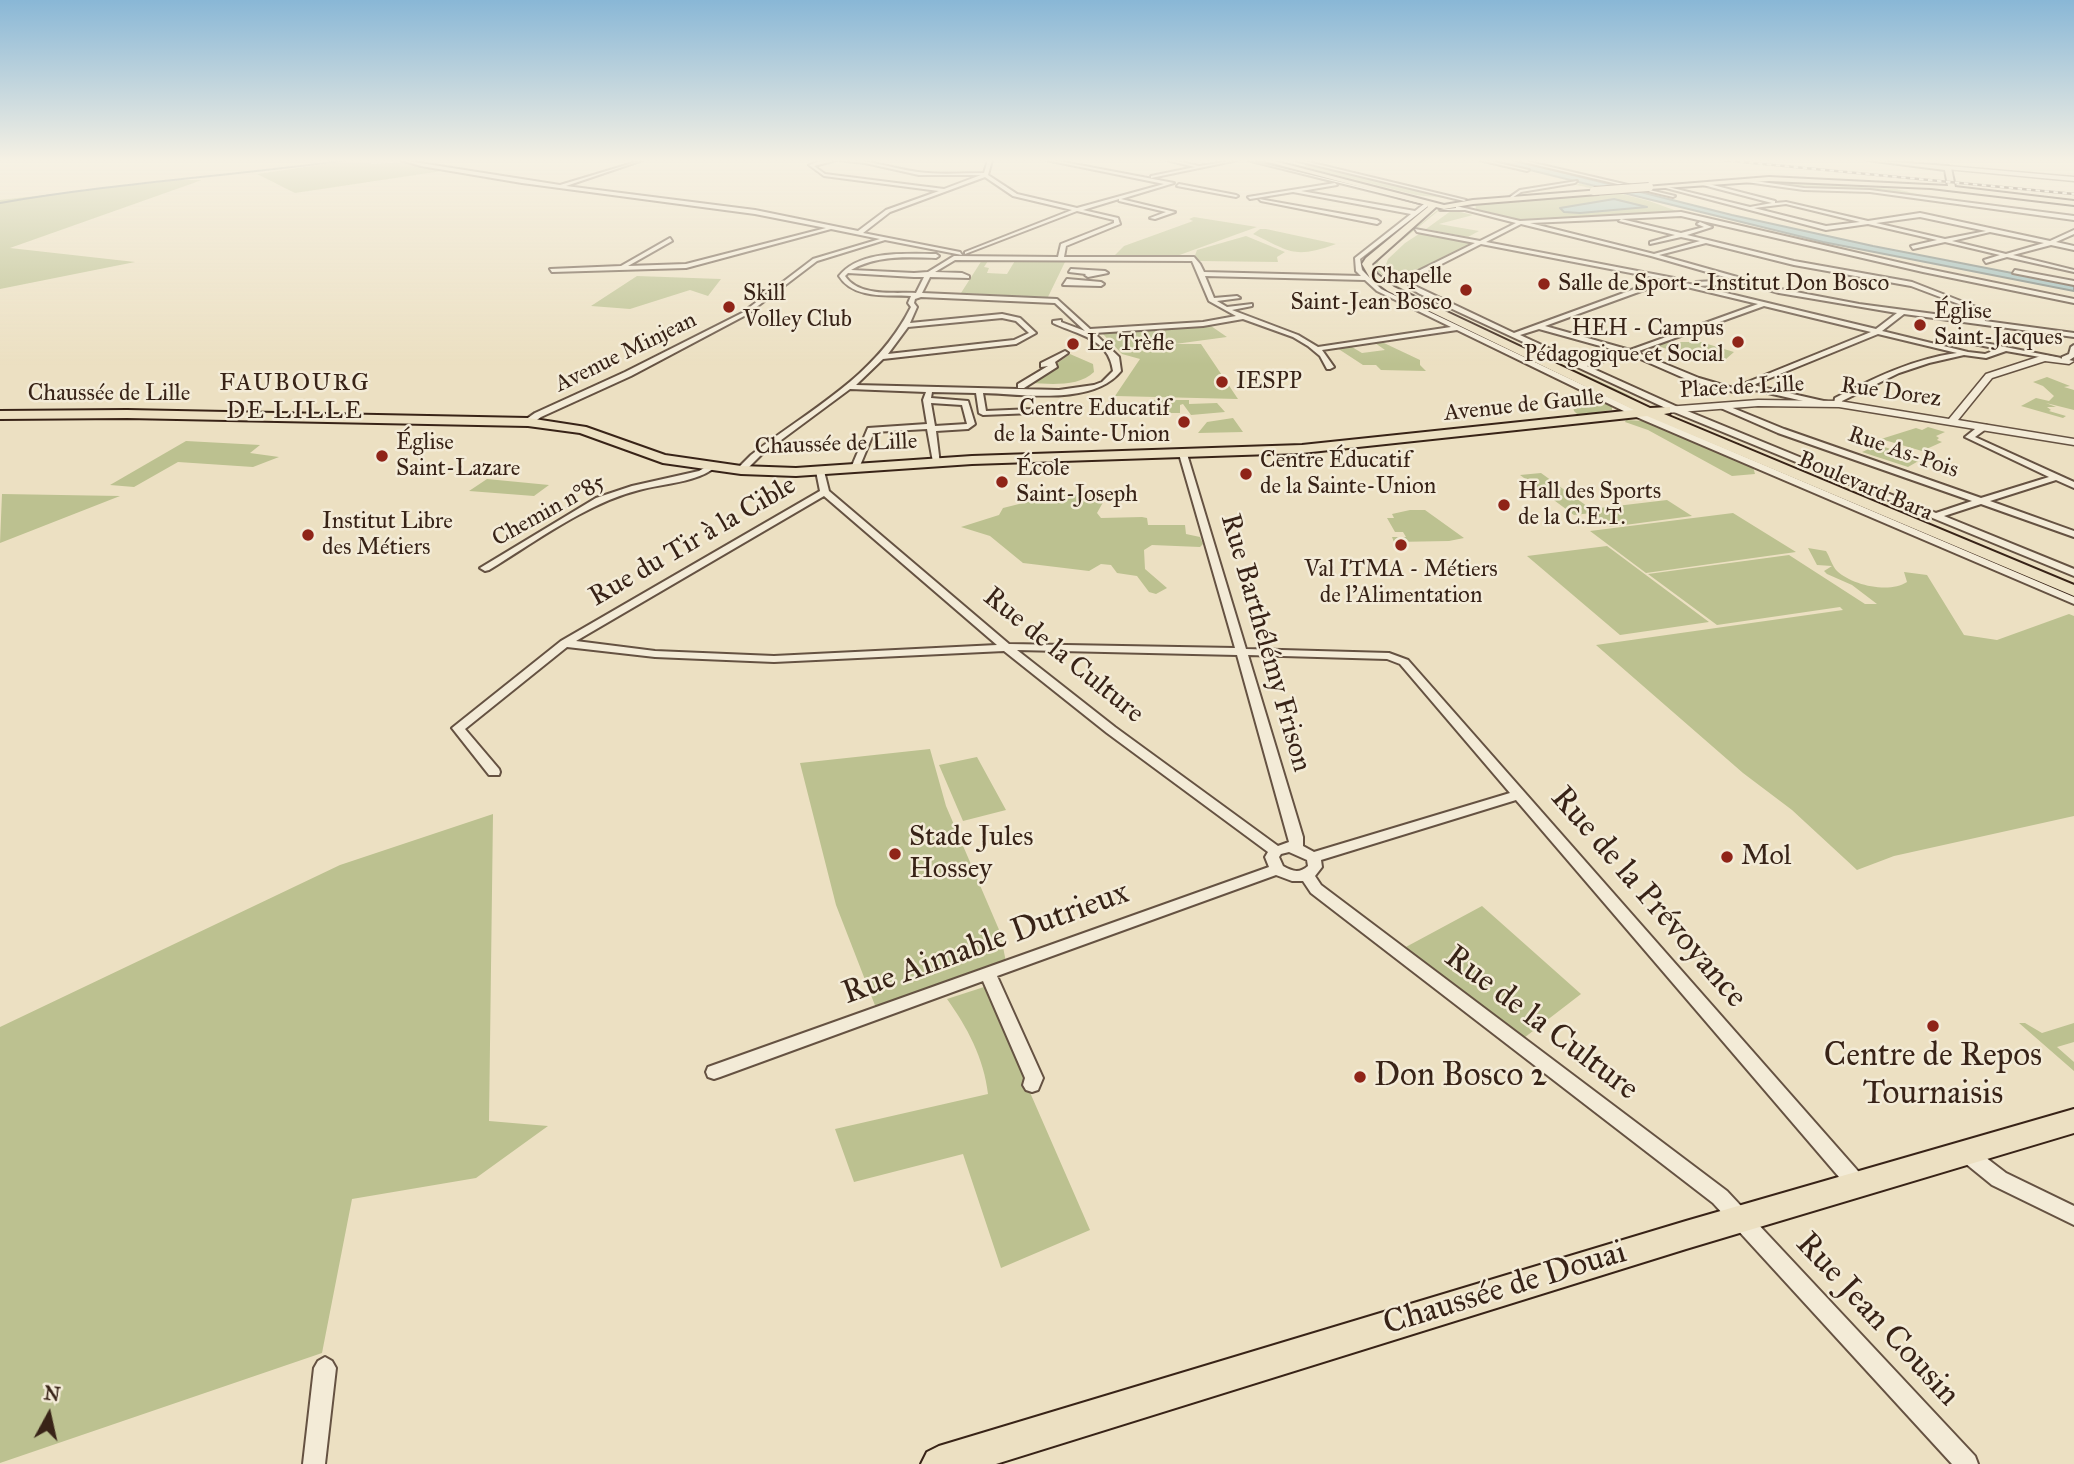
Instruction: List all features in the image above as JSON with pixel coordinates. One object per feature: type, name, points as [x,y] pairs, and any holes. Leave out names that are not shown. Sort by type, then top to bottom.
[{"type":"main road","points":[[1391,228],[1369,260],[1368,270],[1380,282],[1604,391],[1658,412]]},
{"type":"main road","points":[[1392,228],[1381,261],[1381,269],[1388,277],[1432,303],[1658,412]]},
{"type":"main road","name":"Avenue de Gaulle","points":[[1386,442],[1658,412]]},
{"type":"main road","name":"Boulevard Bara","points":[[1658,412],[1742,447],[1801,467],[2074,580]]},
{"type":"main road","name":"Boulevard Bara","points":[[1658,412],[2074,591]]},
{"type":"main road","name":"Chaussée de Lille","points":[[0,415],[127,414],[528,422],[582,430],[650,456],[741,470],[820,471],[937,462],[1279,451],[1386,442]]},
{"type":"main road","name":"Chaussée de Douai","points":[[939,1464],[1170,1391],[2074,1121]]},
{"type":"street","points":[[830,228],[953,256]]},
{"type":"street","points":[[858,234],[865,228]]},
{"type":"street","points":[[965,255],[1031,228]]},
{"type":"street","points":[[1061,257],[1063,245],[1106,228]]},
{"type":"street","points":[[1389,228],[1357,258],[1356,265],[1365,278],[1383,292],[1458,328],[1658,412]]},
{"type":"street","points":[[1410,228],[1666,279],[1968,354],[1986,356],[2004,349]]},
{"type":"street","points":[[1388,277],[1409,278],[1508,228]]},
{"type":"street","points":[[1546,228],[1791,293],[1903,312],[2074,335]]},
{"type":"street","points":[[1655,228],[1820,268],[1912,284],[1974,308],[1981,314],[1982,321]]},
{"type":"street","points":[[1652,243],[1705,228]]},
{"type":"street","points":[[1746,228],[2074,302],[2074,296]]},
{"type":"street","points":[[1893,228],[2073,271]]},
{"type":"street","points":[[1982,228],[2074,247]]},
{"type":"street","points":[[552,270],[677,267],[707,262],[833,229]]},
{"type":"street","points":[[1913,247],[1994,231]]},
{"type":"street","points":[[1986,261],[2051,243],[2074,232]]},
{"type":"street","points":[[621,268],[670,240]]},
{"type":"street","name":"Avenue Minjean","points":[[528,422],[744,314],[815,260],[885,240]]},
{"type":"street","points":[[1653,255],[1708,241]]},
{"type":"street","points":[[849,387],[1068,392],[1108,382],[1117,371],[1115,357],[1057,301],[877,293],[854,288],[843,280],[845,271],[880,258],[965,255],[1194,259],[1203,274],[1206,291],[1211,300],[1244,317],[1276,327],[1316,349],[1329,367]]},
{"type":"street","points":[[918,296],[928,275],[953,256]]},
{"type":"street","points":[[1057,301],[1078,257]]},
{"type":"street","points":[[1538,265],[1558,257]]},
{"type":"street","points":[[1069,275],[1107,264],[1108,258]]},
{"type":"street","points":[[1912,284],[1910,282],[1923,270]]},
{"type":"street","points":[[845,271],[967,277],[928,275]]},
{"type":"street","points":[[2064,277],[2073,271]]},
{"type":"street","points":[[2015,272],[2074,283]]},
{"type":"street","points":[[1203,274],[1365,278]]},
{"type":"street","points":[[1409,278],[1412,287],[1422,293],[1582,365],[1658,412]]},
{"type":"street","points":[[1515,335],[1666,279]]},
{"type":"street","points":[[1694,286],[1743,281]]},
{"type":"street","points":[[741,470],[849,387],[882,357],[906,325],[914,307],[921,303],[923,298],[918,296]]},
{"type":"street","points":[[1211,300],[1237,298]]},
{"type":"street","points":[[1226,309],[1250,305]]},
{"type":"street","points":[[1582,365],[1630,352],[1762,305]]},
{"type":"street","points":[[1540,327],[1630,352],[1696,380],[1734,390],[1877,332],[1903,312]]},
{"type":"street","points":[[882,357],[1016,342],[1034,333],[1018,319],[1002,316],[906,325]]},
{"type":"street","points":[[1059,321],[1055,322],[1079,333],[1202,324],[1244,317]]},
{"type":"street","points":[[1932,345],[1951,330],[1953,318]]},
{"type":"street","points":[[1316,349],[1458,328]]},
{"type":"street","points":[[1944,337],[2064,360]]},
{"type":"street","points":[[1952,422],[1987,379],[1997,372],[2044,358],[2064,360],[2072,355],[2074,346]]},
{"type":"street","points":[[1022,389],[1042,370],[1054,365],[1052,363],[1065,353]]},
{"type":"street","points":[[1838,404],[1838,400],[1895,371],[1919,362],[1968,354]]},
{"type":"street","name":"Place de Lille","points":[[1748,386],[1825,404]]},
{"type":"street","points":[[930,389],[927,400],[937,462]]},
{"type":"street","points":[[979,391],[983,412],[1079,409]]},
{"type":"street","points":[[855,468],[869,431],[968,427],[971,424],[965,402],[927,400]]},
{"type":"street","name":"Place de Lille","points":[[1658,412],[1720,406],[1825,404]]},
{"type":"street","name":"Rue Dorez","points":[[1825,404],[2074,442]]},
{"type":"street","name":"Rue As-Pois","points":[[1720,406],[1781,431],[2074,534]]},
{"type":"street","name":"Boulevard Bara","points":[[1658,412],[1935,516],[2074,573]]},
{"type":"street","name":"Boulevard Bara","points":[[1658,412],[2074,601]]},
{"type":"street","points":[[1983,427],[1969,437],[2074,485]]},
{"type":"street","name":"Rue Barthélémy Frison","points":[[1183,453],[1296,837],[1296,848]]},
{"type":"street","name":"Chemin n°85","points":[[485,568],[599,500],[635,488],[702,473],[711,467]]},
{"type":"street","name":"Rue du Tir à la Cible","points":[[494,772],[458,728],[565,643],[825,492],[820,471]]},
{"type":"street","points":[[1935,516],[2054,478]]},
{"type":"street","name":"Rue de la Culture","points":[[825,492],[1006,647],[1111,730],[1276,851]]},
{"type":"street","points":[[565,643],[655,654],[774,659],[1006,647],[1240,653]]},
{"type":"street","name":"Rue de la Prévoyance","points":[[1240,653],[1337,653],[1389,656],[1404,662],[1858,1185]]},
{"type":"street","points":[[1313,857],[1315,867],[1307,875],[1292,876],[1277,869],[1273,863],[1276,851],[1296,848],[1313,857],[1519,795]]},
{"type":"street","name":"Rue Aimable Dutrieux","points":[[713,1073],[1277,869]]},
{"type":"street","name":"Rue de la Culture","points":[[1307,875],[1316,889],[1720,1197],[1741,1219]]},
{"type":"street","points":[[988,974],[1034,1078],[1032,1086]]},
{"type":"street","points":[[1965,1153],[1999,1179],[2074,1216]]},
{"type":"street","name":"Rue Jean Cousin","points":[[1741,1219],[1967,1464]]},
{"type":"street","points":[[314,1464],[325,1368]]},
{"type":"green space","points":[[0,228],[66,228],[10,248],[135,262],[0,289]]},
{"type":"green space","points":[[1173,228],[1253,228],[1174,257],[1114,256],[1124,246]]},
{"type":"green space","points":[[1411,228],[1373,259],[1371,267],[1378,276],[1405,294],[1598,384],[1401,291],[1374,268],[1376,259],[1417,228],[1379,259],[1377,267],[1385,277],[1407,292],[1635,398],[1587,381],[1393,290],[1377,277],[1369,266],[1371,258]]},
{"type":"green space","points":[[1464,228],[1479,231],[1468,237],[1426,229]]},
{"type":"green space","points":[[1260,229],[1336,244],[1311,251],[1293,251],[1253,234]]},
{"type":"green space","points":[[1422,232],[1474,242],[1409,275],[1389,274],[1385,267],[1388,259]]},
{"type":"green space","points":[[1246,236],[1285,252],[1277,257],[1278,262],[1199,261],[1194,258],[1197,250]]},
{"type":"green space","points":[[984,257],[995,259],[988,261],[984,267],[989,268],[987,273],[1007,274],[1016,259],[1065,262],[1048,297],[961,293]]},
{"type":"green space","points":[[637,276],[721,279],[708,296],[690,290],[630,309],[591,306]]},
{"type":"green space","points":[[1211,326],[1227,337],[1175,344],[1201,344],[1238,399],[1115,396],[1140,359],[1122,354],[1102,333]]},
{"type":"green space","points":[[1667,342],[1701,342],[1734,352],[1726,359],[1657,346]]},
{"type":"green space","points":[[1375,343],[1384,343],[1420,360],[1420,365],[1426,371],[1381,370],[1376,365],[1363,365],[1337,348],[1352,347],[1362,353],[1385,350]]},
{"type":"green space","points":[[1070,354],[1093,364],[1094,372],[1072,382],[1030,383]]},
{"type":"green space","points":[[2047,377],[2074,390],[2074,410],[2046,403],[2056,407],[2047,407],[2051,410],[2049,411],[2066,416],[2063,418],[2021,406],[2036,398],[2049,401],[2054,396],[2043,386],[2033,382]]},
{"type":"green space","points":[[1581,392],[1612,406],[1612,410],[1578,415],[1573,407],[1579,406]]},
{"type":"green space","points":[[1152,400],[1189,400],[1189,404],[1217,403],[1225,412],[1191,415],[1183,404],[1180,405],[1180,413],[1166,413],[1153,409]]},
{"type":"green space","points":[[1233,418],[1243,432],[1198,433],[1207,422]]},
{"type":"green space","points":[[1644,421],[1753,467],[1755,474],[1732,476],[1648,430],[1625,422]]},
{"type":"green space","points":[[1928,427],[1945,432],[1936,436],[1939,438],[1937,440],[1942,442],[1922,451],[1881,439],[1916,428],[1922,430]]},
{"type":"green space","points":[[186,441],[260,445],[250,453],[279,457],[253,467],[178,462],[134,487],[110,485]]},
{"type":"green space","points":[[1878,445],[1922,459],[1908,467],[1862,452]]},
{"type":"green space","points":[[1541,473],[1591,509],[1667,500],[1692,516],[1610,527],[1591,513],[1574,515],[1520,475]]},
{"type":"green space","points":[[487,479],[549,485],[534,496],[469,491]]},
{"type":"green space","points":[[1095,491],[1106,497],[1097,513],[1101,518],[1142,517],[1147,518],[1148,525],[1185,525],[1186,534],[1200,537],[1203,544],[1200,547],[1152,545],[1144,550],[1145,569],[1167,588],[1156,594],[1149,592],[1137,576],[1117,573],[1111,565],[1101,564],[1089,571],[1023,563],[990,536],[961,527],[999,515],[1003,508],[1059,494],[1070,496]]},
{"type":"green space","points":[[2,494],[120,496],[0,543]]},
{"type":"green space","points":[[1425,510],[1464,538],[1449,541],[1394,542],[1392,537],[1406,537],[1403,532],[1395,532],[1387,518],[1394,518],[1392,514]]},
{"type":"green space","points":[[1733,513],[1796,552],[1646,573],[1590,531]]},
{"type":"green space","points":[[1607,546],[1709,622],[1620,635],[1527,556]]},
{"type":"green space","points":[[1808,548],[1826,551],[1837,571],[1861,584],[1899,586],[1907,582],[1904,572],[1927,575],[1964,635],[1997,640],[2069,614],[2074,616],[2074,816],[1894,856],[1857,870],[1792,810],[1743,773],[1596,645],[1843,610],[1840,607],[1717,625],[1648,574],[1789,555],[1865,604],[1877,604],[1852,585],[1827,574],[1824,571],[1832,566],[1817,565]]},
{"type":"green space","name":"Stade Jules Hossey","points":[[930,749],[946,806],[1000,932],[1007,967],[876,1008],[836,905],[800,763]]},
{"type":"green space","points":[[977,757],[1006,810],[963,821],[939,765]]},
{"type":"green space","points":[[493,814],[489,1121],[548,1126],[476,1178],[352,1199],[322,1353],[0,1463],[0,1027],[340,865]]},
{"type":"green space","points":[[1482,906],[1581,994],[1520,1041],[1404,948]]},
{"type":"green space","points":[[984,987],[1090,1230],[1001,1268],[963,1154],[854,1182],[835,1129],[988,1094],[983,1068],[974,1044],[947,999]]},
{"type":"green space","points":[[2019,1023],[2025,1023],[2042,1033],[2074,1023],[2074,1042],[2057,1047],[2074,1062],[2074,1071]]},
{"type":"water","points":[[1767,228],[1793,228],[2074,285],[2074,291],[1823,242]]},
{"type":"place","name":"Salle de Sport - Institut Don Bosco","points":[[1544,284]]},
{"type":"place","name":"Chapelle Saint-Jean Bosco","points":[[1466,290]]},
{"type":"place","name":"Skill Volley Club","points":[[729,307]]},
{"type":"place","name":"Église Saint-Jacques","points":[[1920,325]]},
{"type":"place","name":"HEH - Campus Pédagogique et Social","points":[[1738,342]]},
{"type":"place","name":"Le Trèfle","points":[[1073,344]]},
{"type":"place","name":"IESPP","points":[[1222,382]]},
{"type":"place","name":"Centre Educatif de la Sainte-Union","points":[[1184,422]]},
{"type":"place","name":"Église Saint-Lazare","points":[[382,456]]},
{"type":"place","name":"Centre Éducatif de la Sainte-Union","points":[[1246,474]]},
{"type":"place","name":"École Saint-Joseph","points":[[1002,482]]},
{"type":"place","name":"Hall des Sports de la C.E.T.","points":[[1504,505]]},
{"type":"place","name":"Institut Libre des Métiers","points":[[308,535]]},
{"type":"place","name":"Val ITMA - Métiers de l'Alimentation","points":[[1401,545]]},
{"type":"place","name":"Stade Jules Hossey","points":[[895,854]]},
{"type":"place","name":"Mol","points":[[1727,857]]},
{"type":"place","name":"Centre de Repos Tournaisis","points":[[1933,1026]]},
{"type":"place","name":"Don Bosco 2","points":[[1360,1077]]},
{"type":"district","name":"FAUBOURG DE LILLE","points":[[295,398]]}]
